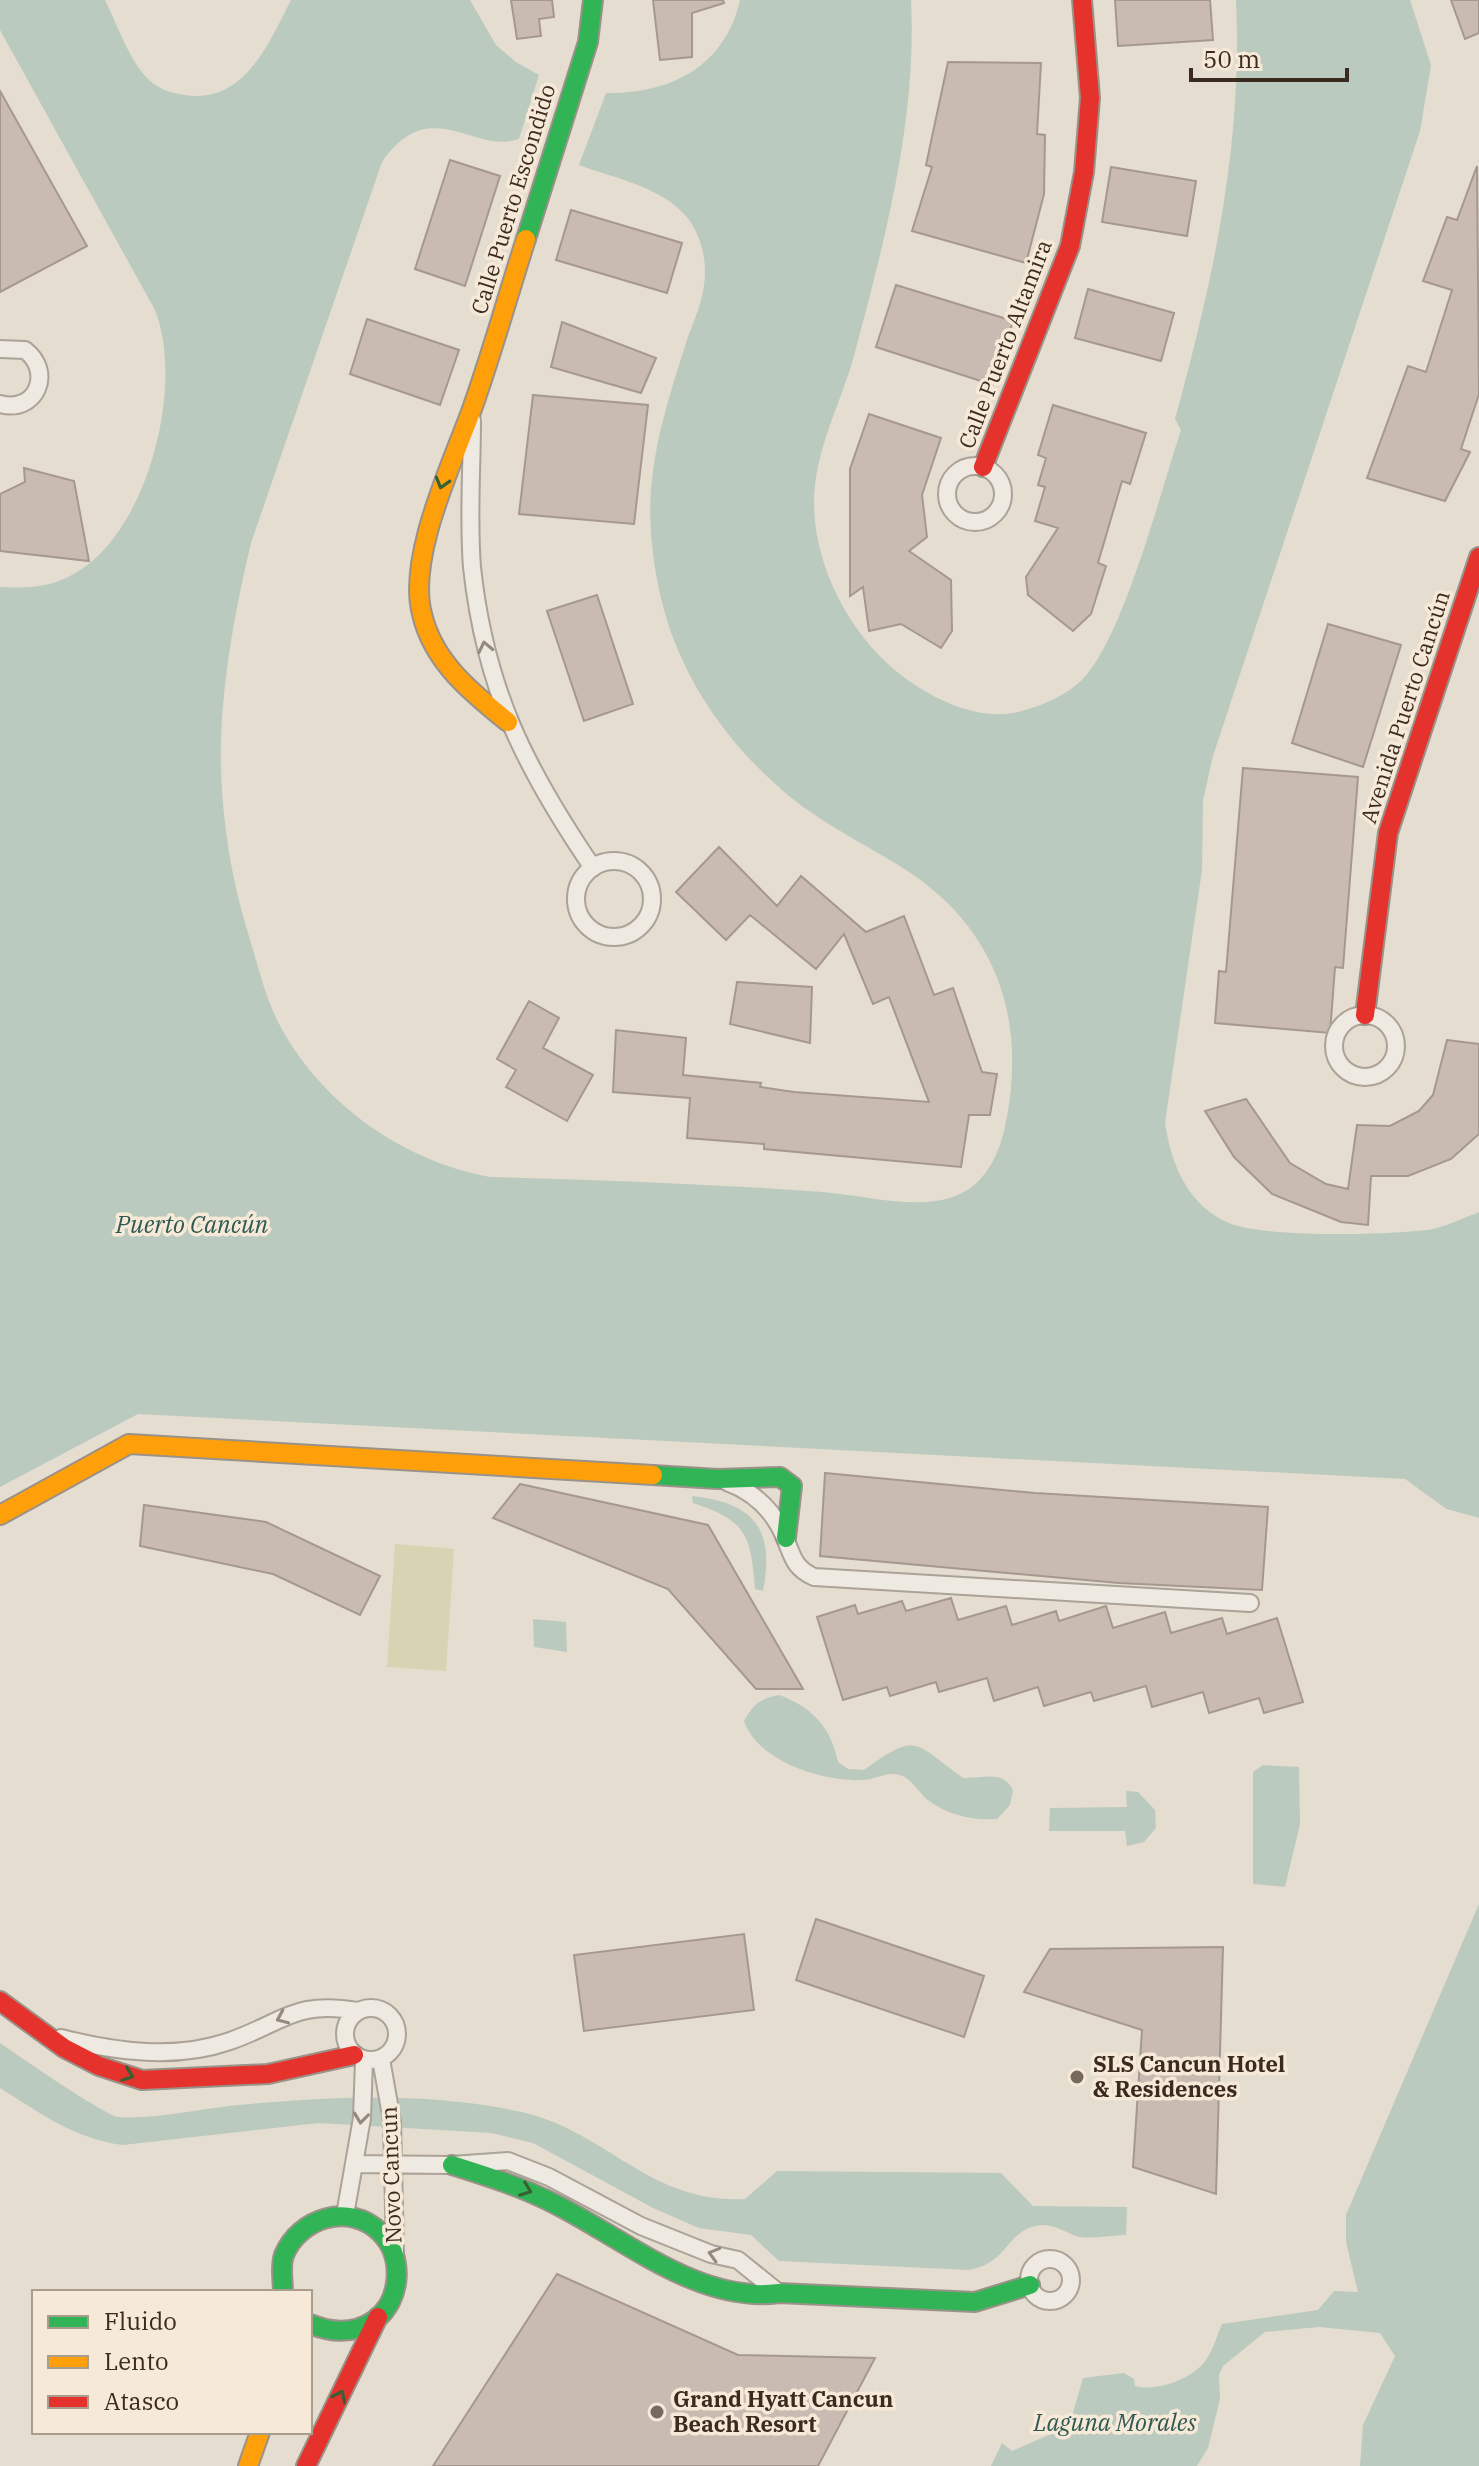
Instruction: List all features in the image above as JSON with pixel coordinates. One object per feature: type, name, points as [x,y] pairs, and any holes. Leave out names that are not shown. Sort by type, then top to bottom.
[{"type":"street","name":"Calle Puerto Escondido","points":[[508,722],[459,682],[435,646],[421,613],[422,567],[444,475],[472,410],[588,42],[593,0]]},
{"type":"street","name":"Calle Puerto Altamira","points":[[983,467],[1070,246],[1084,172],[1090,98],[1082,0]]},
{"type":"street","points":[[0,349],[25,350],[39,364],[41,374],[37,393],[30,400],[11,407],[0,404]]},
{"type":"street","name":"Calle Puerto Escondido","points":[[472,410],[472,564],[485,652],[508,722],[546,798],[593,868]]},
{"type":"street","name":"Avenida Puerto Cancún","points":[[1365,1015],[1388,833],[1479,557]]},
{"type":"street","points":[[610,862],[622,862],[643,874],[652,898],[645,922],[635,931],[611,937],[587,926],[580,916],[577,892],[581,881],[593,868],[610,862]]},
{"type":"street","points":[[0,1515],[129,1444],[718,1479],[780,1477],[792,1486],[786,1538],[790,1556],[800,1571],[814,1577],[1250,1603]]},
{"type":"street","points":[[718,1479],[741,1487],[767,1507],[786,1538]]},
{"type":"street","points":[[767,1507],[781,1509],[790,1499]]},
{"type":"street","points":[[0,2001],[32,2031],[83,2058],[140,2080],[232,2078],[313,2070],[367,2058],[397,2041],[395,2023],[382,2010],[366,2008],[358,2011],[335,2007],[303,2009],[229,2041],[174,2054],[96,2047],[32,2031]]},
{"type":"street","points":[[358,2011],[345,2028],[346,2043],[367,2058]]},
{"type":"street","points":[[172,2079],[169,2069],[174,2054]]},
{"type":"street","name":"Novo Cancun","points":[[345,2215],[367,2058]]},
{"type":"street","name":"Novo Cancun","points":[[367,2058],[388,2094],[395,2256]]},
{"type":"street","points":[[354,2164],[452,2165],[508,2161],[549,2177],[641,2226],[711,2254],[738,2260],[779,2293]]},
{"type":"street","points":[[452,2165],[535,2193],[719,2290],[768,2298],[779,2293],[975,2302],[1030,2285]]},
{"type":"street","points":[[277,2290],[282,2256],[300,2228],[314,2219],[345,2215],[376,2228],[395,2256],[395,2290],[378,2317],[306,2466]]},
{"type":"street","points":[[280,2272],[283,2290]]},
{"type":"street","points":[[312,2324],[342,2332],[361,2328],[378,2317]]},
{"type":"street","points":[[248,2466],[259,2434]]},
{"type":"shaded area","points":[[395,1544],[454,1549],[446,1671],[387,1667]]},
{"type":"water","name":"Puerto Cancún","points":[[0,0],[105,0],[128,50],[146,77],[164,89],[184,95],[205,96],[238,81],[263,52],[291,0],[470,0],[496,45],[516,62],[539,75],[519,139],[502,142],[485,140],[435,128],[417,131],[400,142],[382,162],[251,543],[238,603],[223,705],[222,792],[240,906],[268,999],[294,1049],[339,1101],[366,1123],[394,1142],[457,1169],[490,1177],[740,1187],[922,1202],[950,1198],[972,1186],[989,1168],[1000,1144],[1010,1094],[1012,1057],[1009,1022],[1001,989],[988,957],[969,928],[945,901],[915,876],[804,807],[768,777],[712,712],[684,663],[664,610],[657,578],[652,545],[651,495],[657,445],[703,292],[704,255],[694,227],[672,203],[647,189],[579,165],[606,93],[652,88],[673,82],[691,72],[722,43],[733,23],[740,0],[911,0],[909,90],[896,180],[854,356],[818,468],[814,507],[816,532],[822,557],[842,605],[856,627],[889,665],[921,689],[949,703],[978,712],[1008,714],[1061,696],[1081,681],[1097,661],[1126,599],[1152,525],[1181,430],[1175,419],[1202,316],[1222,212],[1235,107],[1236,0],[1410,0],[1431,65],[1420,131],[1213,756],[1203,800],[1202,870],[1165,1123],[1177,1168],[1192,1195],[1215,1216],[1246,1228],[1326,1234],[1407,1232],[1433,1229],[1479,1212],[1479,1518],[1446,1509],[1405,1479],[138,1414],[0,1487],[0,587],[37,586],[72,575],[99,555],[121,527],[140,493],[153,456],[162,416],[165,377],[163,341],[155,310],[0,30]]},
{"type":"water","points":[[692,1496],[731,1505],[755,1522],[766,1551],[763,1591],[755,1589],[751,1555],[742,1532],[724,1516],[693,1503]]},
{"type":"water","points":[[533,1619],[566,1622],[567,1652],[534,1647]]},
{"type":"water","points":[[779,1695],[801,1706],[818,1720],[830,1738],[838,1762],[848,1769],[864,1770],[895,1750],[915,1746],[924,1749],[963,1778],[992,1776],[1004,1779],[1013,1790],[1010,1805],[997,1819],[970,1818],[935,1805],[900,1775],[848,1780],[794,1767],[763,1748],[744,1721],[758,1703]]},
{"type":"water","points":[[1263,1765],[1299,1767],[1300,1824],[1285,1887],[1253,1884],[1253,1772]]},
{"type":"water","points":[[1126,1791],[1138,1792],[1155,1810],[1156,1828],[1144,1842],[1127,1846],[1125,1831],[1049,1831],[1050,1808],[1127,1807]]},
{"type":"water","name":"Laguna Morales","points":[[1479,1904],[1479,2466],[1360,2466],[1363,2425],[1395,2356],[1380,2333],[1319,2327],[1265,2332],[1223,2366],[1219,2375],[1220,2399],[1208,2448],[1197,2466],[991,2466],[1002,2443],[1012,2451],[1058,2431],[1072,2416],[1083,2378],[1124,2373],[1134,2379],[1135,2386],[1153,2387],[1174,2382],[1192,2373],[1206,2360],[1222,2324],[1318,2310],[1334,2291],[1358,2292],[1346,2242],[1346,2215]]},
{"type":"water","points":[[0,2043],[118,2117],[145,2117],[309,2099],[414,2098],[449,2101],[517,2111],[548,2120],[577,2133],[654,2178],[681,2190],[711,2197],[745,2199],[777,2171],[1001,2173],[1033,2206],[1127,2207],[1126,2235],[1081,2237],[1052,2226],[1035,2226],[1018,2235],[992,2261],[969,2270],[779,2261],[751,2235],[699,2228],[653,2208],[533,2143],[492,2133],[319,2123],[123,2145],[106,2142],[58,2124],[0,2088]]},
{"type":"pier","points":[[1479,1208],[1479,1212],[1429,1230],[1404,1230]]},
{"type":"pier","points":[[1405,1479],[1446,1509],[1479,1518],[1479,1522],[1444,1512],[1408,1486]]},
{"type":"building","points":[[511,0],[552,0],[554,17],[539,19],[541,36],[517,39]]},
{"type":"building","points":[[653,0],[723,0],[724,3],[692,13],[692,57],[660,60]]},
{"type":"building","points":[[1115,0],[1210,0],[1213,40],[1118,46]]},
{"type":"building","points":[[1451,0],[1479,0],[1479,33],[1465,39]]},
{"type":"building","points":[[948,62],[1041,63],[1037,134],[1045,135],[1044,194],[1026,263],[912,231],[932,167],[926,165]]},
{"type":"building","points":[[0,91],[87,246],[0,292]]},
{"type":"building","points":[[450,160],[500,176],[465,286],[415,269]]},
{"type":"building","points":[[1477,166],[1479,394],[1461,449],[1470,452],[1445,501],[1367,478],[1408,366],[1426,372],[1452,290],[1423,281],[1447,217],[1457,220]]},
{"type":"building","points":[[1111,167],[1196,181],[1187,236],[1102,222]]},
{"type":"building","points":[[571,210],[682,243],[667,293],[556,260]]},
{"type":"building","points":[[896,285],[1013,321],[993,385],[876,347]]},
{"type":"building","points":[[1088,289],[1174,313],[1161,361],[1075,338]]},
{"type":"building","points":[[367,319],[459,350],[440,405],[350,374]]},
{"type":"building","points":[[562,322],[656,358],[641,393],[551,367]]},
{"type":"building","points":[[533,395],[648,405],[634,524],[519,514]]},
{"type":"building","points":[[1053,405],[1146,433],[1130,484],[1122,481],[1098,563],[1106,566],[1091,614],[1073,631],[1028,595],[1026,577],[1058,528],[1035,521],[1045,487],[1038,485],[1046,458],[1038,455]]},
{"type":"building","points":[[869,414],[941,438],[922,495],[927,537],[909,551],[951,580],[952,631],[941,648],[901,624],[869,631],[863,587],[850,596],[850,469]]},
{"type":"building","points":[[24,468],[74,481],[89,561],[0,551],[0,494],[25,482]]},
{"type":"building","points":[[597,595],[633,704],[584,721],[547,611]]},
{"type":"building","points":[[1328,624],[1401,645],[1363,767],[1292,743]]},
{"type":"building","points":[[1243,768],[1358,777],[1343,968],[1335,967],[1330,1033],[1215,1023],[1219,971],[1226,972]]},
{"type":"building","points":[[719,847],[777,906],[801,876],[866,932],[904,916],[934,995],[953,988],[982,1072],[997,1074],[990,1115],[969,1115],[961,1167],[764,1149],[764,1144],[687,1138],[690,1098],[613,1092],[616,1030],[686,1038],[683,1075],[761,1083],[760,1087],[794,1092],[929,1102],[889,997],[873,1004],[844,934],[816,969],[750,915],[726,940],[676,892]]},
{"type":"building","points":[[737,982],[812,987],[810,1043],[730,1024]]},
{"type":"building","points":[[529,1001],[559,1018],[543,1048],[593,1075],[567,1121],[506,1087],[516,1070],[497,1059]]},
{"type":"building","points":[[1447,1040],[1479,1044],[1479,1134],[1451,1159],[1408,1176],[1371,1176],[1368,1225],[1341,1222],[1272,1194],[1234,1157],[1205,1111],[1246,1099],[1290,1163],[1326,1184],[1348,1189],[1357,1125],[1390,1126],[1419,1111],[1433,1095]]},
{"type":"building","points":[[825,1473],[1035,1493],[1268,1507],[1262,1590],[1119,1583],[820,1556]]},
{"type":"building","points":[[520,1484],[708,1525],[803,1689],[756,1689],[668,1589],[493,1518]]},
{"type":"building","points":[[144,1505],[266,1522],[380,1576],[360,1615],[273,1574],[140,1546]]},
{"type":"building","points":[[951,1598],[958,1620],[1006,1606],[1012,1625],[1056,1611],[1059,1621],[1106,1606],[1113,1628],[1165,1612],[1171,1633],[1222,1618],[1227,1634],[1277,1618],[1303,1702],[1264,1713],[1259,1698],[1209,1713],[1203,1692],[1152,1707],[1146,1686],[1094,1701],[1091,1692],[1044,1706],[1038,1687],[994,1701],[987,1678],[939,1692],[936,1682],[890,1696],[887,1687],[843,1700],[817,1617],[855,1605],[858,1614],[902,1601],[906,1611]]},
{"type":"building","points":[[816,1919],[984,1976],[964,2037],[796,1980]]},
{"type":"building","points":[[744,1934],[754,2010],[584,2031],[574,1955]]},
{"type":"building","points":[[1223,1947],[1216,2194],[1133,2167],[1142,2030],[1024,1992],[1050,1949]]},
{"type":"building","name":"Grand Hyatt Cancun Beach Resort","points":[[557,2274],[738,2355],[875,2358],[818,2466],[433,2466]]},
{"type":"traffic: fast","points":[[526,239],[588,42],[593,0]]},
{"type":"traffic: fast","points":[[653,1475],[718,1479],[780,1477],[792,1486],[786,1538]]},
{"type":"traffic: fast","points":[[452,2165],[543,2198],[662,2265],[720,2289],[749,2294],[975,2302],[1030,2285]]},
{"type":"traffic: fast","points":[[283,2290],[284,2255],[291,2242],[313,2224],[340,2216],[368,2223],[380,2232],[393,2253],[397,2277],[391,2301],[384,2311],[367,2325],[351,2330],[312,2325]]},
{"type":"traffic: slow","points":[[508,722],[468,688],[445,662],[427,631],[419,591],[421,565],[434,510],[479,388],[526,239]]},
{"type":"traffic: slow","points":[[0,1515],[129,1444],[653,1475]]},
{"type":"traffic: slow","points":[[248,2466],[259,2434]]},
{"type":"traffic: jam","points":[[983,467],[1070,246],[1084,172],[1090,98],[1082,0]]},
{"type":"traffic: jam","points":[[1365,1015],[1388,833],[1479,557]]},
{"type":"traffic: jam","points":[[0,2001],[64,2048],[99,2066],[142,2080],[268,2074],[354,2055]]},
{"type":"traffic: jam","points":[[306,2466],[378,2317]]},
{"type":"place","name":"SLS Cancun Hotel & Residences","points":[[1077,2077]]},
{"type":"place","name":"Grand Hyatt Cancun Beach Resort","points":[[657,2412]]}]
